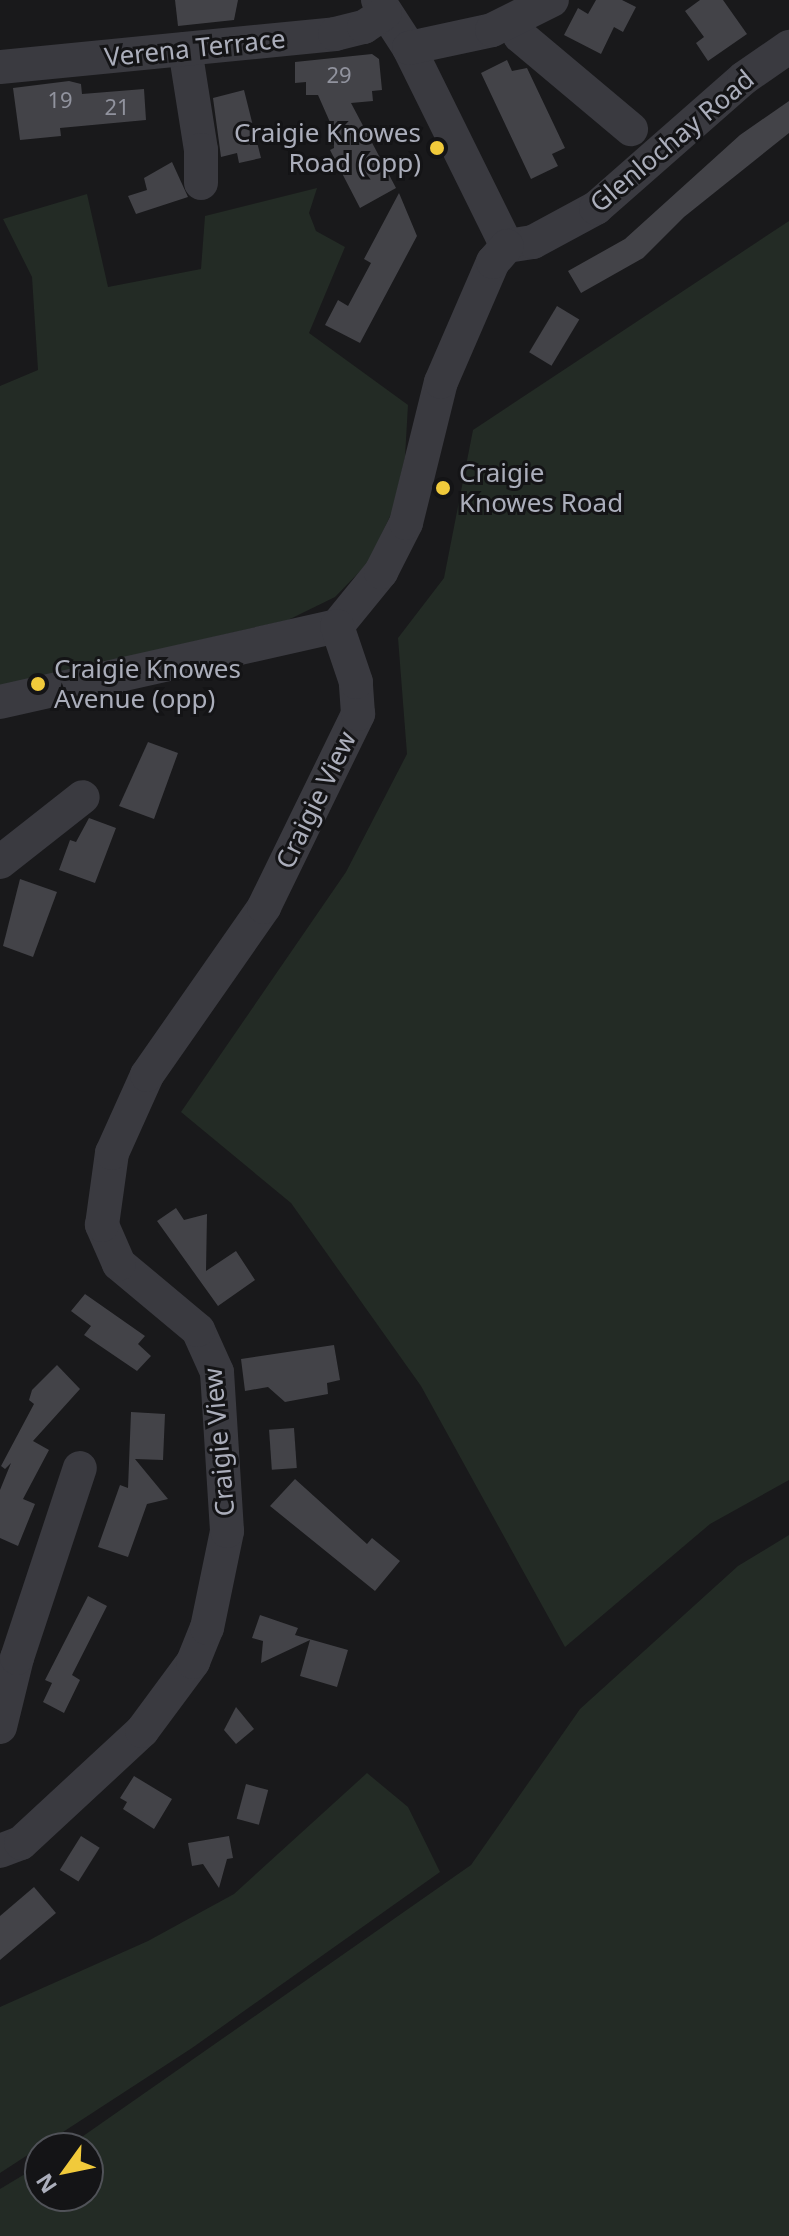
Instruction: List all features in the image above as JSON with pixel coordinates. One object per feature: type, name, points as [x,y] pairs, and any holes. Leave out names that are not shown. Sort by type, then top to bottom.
[{"type":"street","points":[[409,48],[514,22],[552,0]]},
{"type":"street","points":[[0,702],[337,626],[381,572],[406,523],[441,382],[493,262],[507,246],[409,48],[381,6]]},
{"type":"street","name":"Verena Terrace","points":[[0,67],[335,34],[364,27],[381,6]]},
{"type":"street","points":[[514,22],[520,36],[631,129]]},
{"type":"street","name":"Glenlochay Road","points":[[507,246],[533,242],[596,208],[744,78],[789,47]]},
{"type":"street","points":[[185,49],[201,150],[201,183]]},
{"type":"street","name":"Craigie View","points":[[0,1851],[21,1843],[142,1731],[193,1662],[207,1628],[227,1531],[217,1372],[198,1330],[119,1264],[102,1225],[112,1153],[147,1075],[264,907],[358,714],[356,682],[337,626]]},
{"type":"street","points":[[9,854],[83,797]]},
{"type":"street","points":[[0,1727],[17,1658],[80,1468]]},
{"type":"shaded area","points":[[317,188],[309,213],[316,231],[345,247],[309,333],[408,405],[405,457],[392,512],[368,563],[335,597],[288,620],[0,686],[0,386],[38,370],[32,277],[3,219],[87,194],[108,287],[201,269],[205,216]]},
{"type":"shaded area","points":[[789,221],[789,1480],[710,1524],[565,1647],[421,1386],[291,1203],[181,1112],[346,872],[407,754],[398,638],[444,578],[473,430]]},
{"type":"shaded area","points":[[789,1535],[789,2236],[0,2236],[0,2189],[24,2175],[24,2212],[104,2212],[104,2132],[89,2132],[471,1865],[580,1709],[738,1566]]},
{"type":"shaded area","points":[[367,1773],[408,1807],[440,1872],[192,2048],[63,2132],[24,2132],[24,2157],[0,2173],[0,2007],[148,1941],[234,1894]]},
{"type":"building","points":[[175,0],[238,0],[234,20],[178,26]]},
{"type":"building","points":[[596,0],[622,0],[636,7],[623,32],[614,27],[601,54],[564,35],[578,8],[588,14]]},
{"type":"building","points":[[700,0],[723,0],[747,34],[708,61],[696,43],[704,37],[685,11]]},
{"type":"building","points":[[372,54],[379,59],[382,90],[372,91],[373,101],[351,103],[396,188],[360,208],[330,150],[334,148],[333,129],[318,95],[306,95],[306,82],[295,83],[295,62]]},
{"type":"building","points":[[507,60],[512,71],[527,68],[565,148],[552,154],[558,166],[531,179],[481,73]]},
{"type":"building","points":[[69,81],[81,84],[82,94],[144,89],[146,120],[60,128],[61,136],[20,140],[13,88]]},
{"type":"building","points":[[244,90],[261,158],[239,163],[237,153],[221,157],[213,98]]},
{"type":"building","points":[[789,101],[789,133],[684,217],[643,258],[581,293],[568,271],[625,239],[740,135]]},
{"type":"building","points":[[172,162],[188,197],[136,214],[128,196],[147,190],[144,178]]},
{"type":"building","points":[[399,193],[417,236],[360,343],[325,325],[338,300],[348,306],[371,263],[364,259]]},
{"type":"building","points":[[557,306],[579,319],[551,366],[529,352]]},
{"type":"building","points":[[148,742],[178,753],[154,819],[119,806]]},
{"type":"building","points":[[89,818],[116,828],[95,883],[59,870],[70,840],[76,842]]},
{"type":"building","points":[[20,879],[57,892],[33,957],[3,946]]},
{"type":"building","points":[[176,1208],[184,1220],[207,1214],[206,1271],[236,1251],[255,1280],[218,1306],[157,1221]]},
{"type":"building","points":[[85,1294],[145,1336],[138,1344],[151,1356],[137,1371],[84,1335],[91,1326],[71,1311]]},
{"type":"building","points":[[334,1345],[340,1380],[327,1383],[328,1394],[285,1402],[268,1387],[245,1391],[241,1359]]},
{"type":"building","points":[[57,1365],[80,1389],[33,1441],[49,1450],[23,1499],[35,1504],[18,1546],[0,1538],[0,1490],[11,1463],[5,1469],[1,1466],[34,1404],[29,1400],[32,1390]]},
{"type":"building","points":[[131,1412],[165,1414],[163,1460],[135,1459],[168,1499],[147,1504],[128,1557],[98,1547],[120,1485],[128,1488]]},
{"type":"building","points":[[294,1428],[297,1468],[272,1470],[269,1430]]},
{"type":"building","points":[[295,1479],[367,1544],[372,1538],[400,1561],[375,1591],[270,1506]]},
{"type":"building","points":[[88,1596],[107,1606],[72,1675],[80,1680],[64,1713],[43,1702],[52,1683],[45,1680]]},
{"type":"building","points":[[260,1615],[298,1628],[295,1635],[348,1650],[337,1687],[300,1676],[310,1640],[261,1663],[263,1641],[252,1638]]},
{"type":"building","points":[[236,1707],[254,1729],[236,1744],[224,1730]]},
{"type":"building","points":[[134,1776],[172,1799],[154,1829],[123,1809],[127,1802],[120,1798]]},
{"type":"building","points":[[246,1784],[268,1790],[259,1825],[237,1819]]},
{"type":"building","points":[[81,1836],[100,1848],[78,1882],[60,1870]]},
{"type":"building","points":[[229,1836],[233,1858],[227,1859],[219,1888],[203,1864],[192,1866],[188,1843]]},
{"type":"building","points":[[34,1887],[56,1913],[0,1960],[0,1916]]},
{"type":"place","name":"Craigie Knowes Road (opp)","points":[[437,148]]},
{"type":"place","name":"Craigie Knowes Road","points":[[443,488]]},
{"type":"place","name":"Craigie Knowes Avenue (opp)","points":[[38,684]]}]
